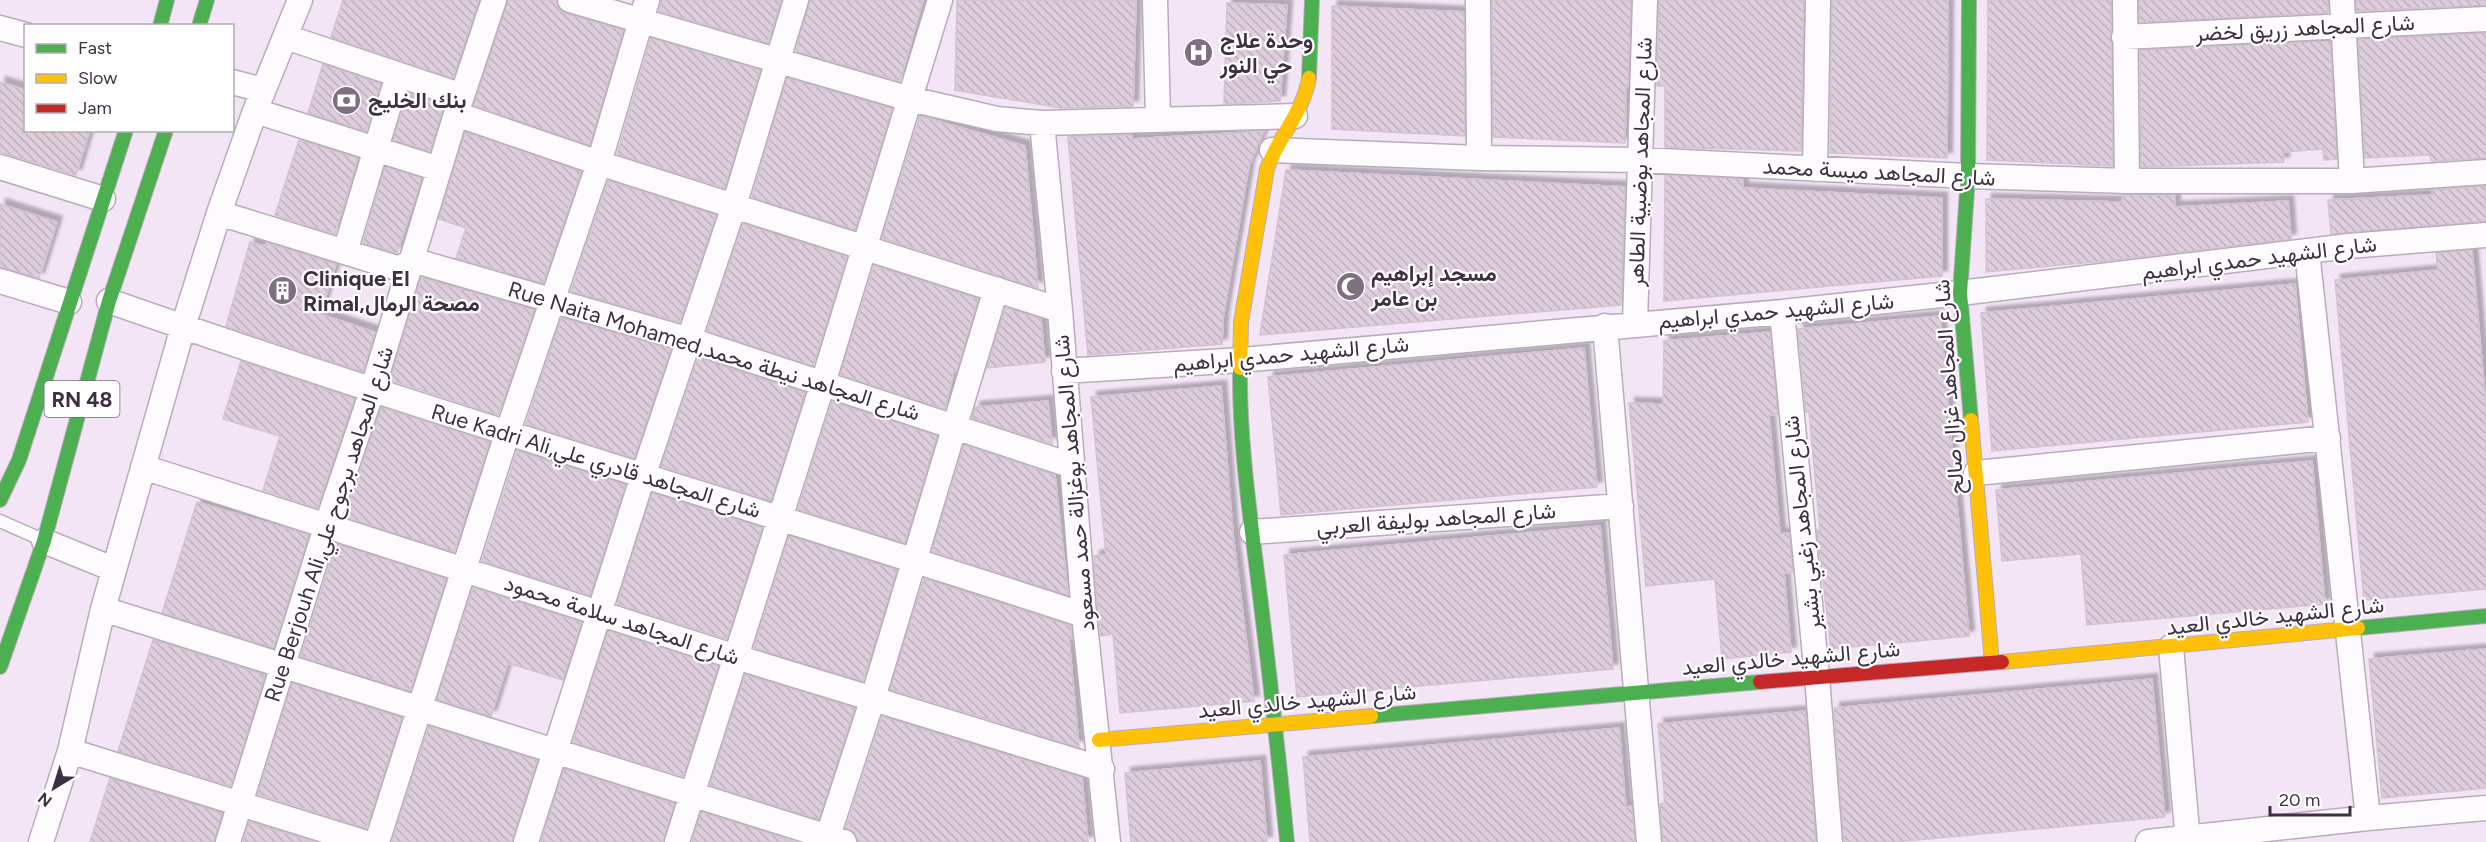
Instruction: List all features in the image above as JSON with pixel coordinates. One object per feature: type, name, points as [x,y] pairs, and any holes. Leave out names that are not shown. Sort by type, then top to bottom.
[{"type":"street","points":[[161,24],[167,0]]},
{"type":"street","points":[[200,24],[207,0]]},
{"type":"street","points":[[42,842],[70,751],[113,569],[183,327],[219,213],[259,101],[300,0]]},
{"type":"street","name":"Rue Berjouh Ali,شارع المجاهد برجوح علي","points":[[228,842],[494,0]]},
{"type":"street","points":[[570,0],[644,10],[778,60],[910,99],[997,119],[1042,123],[1295,116]]},
{"type":"street","points":[[526,842],[554,750],[734,206],[796,0]]},
{"type":"street","points":[[677,842],[823,383],[940,0]]},
{"type":"street","points":[[1155,0],[1158,119]]},
{"type":"street","points":[[1287,842],[1276,725],[1252,532],[1240,395],[1241,322],[1272,150],[1305,97],[1312,0]]},
{"type":"street","points":[[1478,0],[1479,158]]},
{"type":"street","name":"شارع المجاهد بوضبية الطاهر","points":[[1635,323],[1645,0]]},
{"type":"street","points":[[1815,169],[1818,0]]},
{"type":"street","name":"شارع المجاهد غزال صالح","points":[[1969,0],[1968,176],[1960,293],[1992,663]]},
{"type":"street","points":[[2125,0],[2127,181]]},
{"type":"street","points":[[2342,0],[2352,181]]},
{"type":"street","points":[[377,842],[507,434],[599,163],[644,10]]},
{"type":"street","name":"شارع المجاهد زريق لخضر","points":[[2124,37],[2486,19]]},
{"type":"street","points":[[0,28],[24,34]]},
{"type":"street","points":[[286,38],[398,75],[459,105],[599,163],[1060,310]]},
{"type":"street","points":[[345,252],[398,75]]},
{"type":"street","points":[[234,83],[259,101],[376,150],[439,169]]},
{"type":"street","name":"شارع المجاهد بوغزالة حمد مسعود","points":[[1042,123],[1060,310],[1084,615],[1108,842]]},
{"type":"street","name":"RN 48","points":[[0,500],[19,460],[125,132]]},
{"type":"street","name":"RN 48","points":[[0,667],[17,601],[44,541],[109,301],[165,132]]},
{"type":"street","name":"شارع المجاهد ميسة محمد","points":[[1272,150],[1479,158],[1641,160],[1968,176],[2127,181],[2352,181],[2486,172]]},
{"type":"street","points":[[0,167],[103,199]]},
{"type":"street","name":"Rue Naita Mohamed,شارع المجاهد نيطة محمد","points":[[219,213],[400,269],[411,260],[690,340],[1072,466]]},
{"type":"street","name":"شارع الشهيد حمدي ابراهيم","points":[[1064,371],[1241,360],[1635,323],[1782,312],[2307,251],[2486,238]]},
{"type":"street","points":[[2307,251],[2368,818]]},
{"type":"street","points":[[0,281],[69,302]]},
{"type":"street","points":[[103,609],[833,840],[873,698],[996,289]]},
{"type":"street","name":"Rue Kadri Ali,شارع المجاهد قادري علي","points":[[109,301],[372,391],[1084,615]]},
{"type":"street","name":"شارع المجاهد زغبي بشير","points":[[1782,312],[1817,677],[1830,842]]},
{"type":"street","points":[[1605,326],[1634,692],[1649,842]]},
{"type":"street","points":[[1976,473],[2328,438]]},
{"type":"street","name":"شارع المجاهد سلامة محمود","points":[[143,467],[736,657],[1101,769]]},
{"type":"street","name":"شارع المجاهد بوليفة العربي","points":[[1252,532],[1621,506]]},
{"type":"street","points":[[44,541],[113,569]]},
{"type":"street","name":"شارع الشهيد خالدي العيد","points":[[1099,740],[2171,647],[2486,616]]},
{"type":"street","points":[[2171,647],[2188,840]]},
{"type":"street","points":[[70,751],[363,842]]},
{"type":"street","points":[[2148,842],[2188,840],[2368,818],[2486,808]]},
{"type":"lane","points":[[0,521],[44,541]]},
{"type":"building","points":[[343,0],[479,0],[453,78],[331,37]]},
{"type":"building","points":[[508,0],[556,0],[559,9],[566,14],[623,30],[590,145],[474,105]]},
{"type":"building","points":[[661,0],[781,0],[768,43],[659,11]]},
{"type":"building","points":[[810,0],[923,0],[900,81],[796,51]]},
{"type":"building","points":[[957,0],[1136,1],[1133,106],[1061,108],[955,90]]},
{"type":"building","points":[[1492,0],[1631,0],[1625,143],[1493,137]]},
{"type":"building","points":[[1659,0],[1804,0],[1801,151],[1665,147],[1665,86],[1657,86]]},
{"type":"building","points":[[1832,0],[1948,0],[1947,158],[1830,153]]},
{"type":"building","points":[[1988,0],[2111,0],[2113,166],[1987,160]]},
{"type":"building","points":[[2139,0],[2328,0],[2328,13],[2139,22]]},
{"type":"building","points":[[2356,0],[2486,0],[2486,5],[2357,11]]},
{"type":"building","points":[[1227,3],[1287,5],[1280,101],[1224,104]]},
{"type":"building","points":[[1332,6],[1464,12],[1465,136],[1332,129]]},
{"type":"building","points":[[2486,33],[2486,158],[2431,161],[2430,155],[2365,158],[2358,40]]},
{"type":"building","points":[[651,38],[760,70],[725,188],[617,154]]},
{"type":"building","points":[[2330,41],[2337,159],[2324,160],[2323,149],[2283,152],[2284,162],[2141,167],[2140,50]]},
{"type":"building","name":"بنك الخليج","points":[[323,64],[381,84],[366,131],[308,113]]},
{"type":"building","points":[[787,78],[892,109],[855,230],[752,197]]},
{"type":"building","points":[[0,82],[24,89],[24,132],[89,132],[76,175],[0,152]]},
{"type":"building","points":[[408,93],[444,105],[430,151],[393,140]]},
{"type":"building","points":[[920,116],[1025,146],[1038,288],[882,238]]},
{"type":"building","points":[[1264,131],[1249,166],[1223,319],[1222,344],[1088,355],[1068,137],[1132,135],[1132,139]]},
{"type":"building","points":[[465,132],[581,172],[543,283],[456,258],[466,228],[439,219]]},
{"type":"building","points":[[299,140],[358,158],[335,234],[275,215]]},
{"type":"building","points":[[385,167],[422,178],[397,253],[363,243]]},
{"type":"building","points":[[1286,170],[1625,187],[1621,305],[1260,335]]},
{"type":"building","points":[[1665,175],[1743,179],[1743,188],[1942,198],[1942,276],[1664,301]]},
{"type":"building","points":[[608,181],[716,215],[680,322],[571,291]]},
{"type":"building","points":[[2486,186],[2486,221],[2331,234],[2328,200],[2432,195],[2432,190]]},
{"type":"building","points":[[2122,195],[2175,195],[2175,207],[2288,201],[2291,239],[2105,261],[1986,272],[1986,199],[2122,202]]},
{"type":"building","points":[[0,204],[57,222],[39,278],[0,267]]},
{"type":"building","points":[[743,224],[847,257],[813,366],[707,331]]},
{"type":"building","name":"Clinique El Rimal,مصحة الرمال","points":[[250,242],[265,246],[266,243],[336,264],[320,314],[375,332],[363,372],[226,326]]},
{"type":"building","points":[[2472,250],[2486,407],[2486,589],[2364,600],[2335,280],[2438,270],[2436,253]]},
{"type":"building","points":[[874,266],[978,299],[957,371],[954,371],[945,409],[840,375]]},
{"type":"building","points":[[421,278],[534,310],[498,415],[390,380]]},
{"type":"building","points":[[2295,284],[2308,422],[1992,451],[1981,313]]},
{"type":"building","points":[[1005,308],[1041,319],[1045,362],[987,368]]},
{"type":"building","points":[[1940,316],[1969,636],[1831,649],[1817,530],[1820,530],[1809,412],[1806,412],[1798,329]]},
{"type":"building","points":[[561,318],[671,349],[634,458],[526,424]]},
{"type":"building","points":[[1770,332],[1778,414],[1769,415],[1780,534],[1789,533],[1793,572],[1784,573],[1791,652],[1722,659],[1715,579],[1646,586],[1629,403],[1663,404],[1664,341]]},
{"type":"building","points":[[1584,348],[1597,487],[1281,515],[1268,377]]},
{"type":"building","points":[[698,358],[805,393],[771,501],[661,466]]},
{"type":"building","points":[[241,361],[354,399],[317,508],[263,490],[280,436],[223,419]]},
{"type":"building","points":[[1221,386],[1233,534],[1254,701],[1120,713],[1113,634],[1101,636],[1098,614],[1094,556],[1106,555],[1091,397]]},
{"type":"building","points":[[1048,401],[1052,444],[972,418],[975,407]]},
{"type":"building","points":[[832,402],[937,436],[905,543],[798,509]]},
{"type":"building","points":[[381,407],[489,442],[454,552],[345,517]]},
{"type":"building","points":[[964,445],[1055,475],[1068,595],[932,551]]},
{"type":"building","points":[[517,451],[625,485],[590,595],[482,561]]},
{"type":"building","points":[[2312,461],[2325,604],[2087,625],[2081,554],[2002,561],[1996,490]]},
{"type":"building","points":[[652,493],[762,528],[727,639],[617,604]]},
{"type":"building","points":[[197,502],[309,535],[274,648],[162,613]]},
{"type":"building","points":[[1600,526],[1613,669],[1297,697],[1284,555]]},
{"type":"building","points":[[789,536],[897,570],[863,681],[754,648]]},
{"type":"building","points":[[336,544],[446,579],[410,691],[301,656]]},
{"type":"building","points":[[924,579],[1071,626],[1072,639],[1069,639],[1079,747],[890,689]]},
{"type":"building","points":[[473,588],[581,622],[563,680],[508,663],[491,716],[437,699]]},
{"type":"building","points":[[608,631],[718,666],[683,776],[573,742]]},
{"type":"building","points":[[153,640],[265,675],[231,786],[118,751]]},
{"type":"building","points":[[2486,649],[2486,788],[2382,798],[2369,659]]},
{"type":"building","points":[[745,675],[855,708],[819,819],[710,785]]},
{"type":"building","points":[[2152,679],[2165,817],[1895,842],[1844,842],[1834,708]]},
{"type":"building","points":[[292,683],[402,718],[366,828],[258,794]]},
{"type":"building","points":[[1805,711],[1816,842],[1663,842],[1660,804],[1665,803],[1658,724]]},
{"type":"building","points":[[882,717],[1082,778],[1088,842],[858,842],[855,833],[846,828]]},
{"type":"building","points":[[429,726],[537,760],[512,842],[392,842]]},
{"type":"building","points":[[1619,728],[1626,807],[1632,806],[1635,842],[1310,842],[1303,757]]},
{"type":"building","points":[[1260,761],[1267,842],[1131,842],[1125,773]]},
{"type":"building","points":[[564,769],[674,804],[663,842],[541,842]]},
{"type":"building","points":[[110,778],[222,813],[214,842],[90,842]]},
{"type":"building","points":[[701,812],[796,842],[692,842]]},
{"type":"building","points":[[249,822],[315,842],[243,842]]},
{"type":"traffic: fast","points":[[161,24],[167,0]]},
{"type":"traffic: fast","points":[[200,24],[207,0]]},
{"type":"traffic: fast","points":[[1309,78],[1312,0]]},
{"type":"traffic: fast","points":[[1969,0],[1968,176],[1960,293],[1971,420]]},
{"type":"traffic: fast","points":[[0,500],[19,460],[125,132]]},
{"type":"traffic: fast","points":[[0,667],[44,541],[109,301],[165,132]]},
{"type":"traffic: fast","points":[[1240,368],[1241,425],[1246,482],[1287,842]]},
{"type":"traffic: fast","points":[[2358,628],[2486,616]]},
{"type":"traffic: fast","points":[[1371,716],[1760,682]]},
{"type":"traffic: slow","points":[[1240,368],[1241,322],[1267,169],[1277,146],[1296,114],[1309,78]]},
{"type":"traffic: slow","points":[[1971,420],[1992,663]]},
{"type":"traffic: slow","points":[[2002,662],[2358,628]]},
{"type":"traffic: slow","points":[[1099,740],[1371,716]]},
{"type":"traffic: jam","points":[[1760,682],[2002,662]]},
{"type":"place","name":"وحدة علاج حي النور","points":[[1199,53]]},
{"type":"place","name":"بنك الخليج","points":[[347,100]]},
{"type":"place","name":"مسجد إبراهيم بن عامر","points":[[1350,286]]},
{"type":"place","name":"Clinique El Rimal,مصحة الرمال","points":[[282,291]]}]
